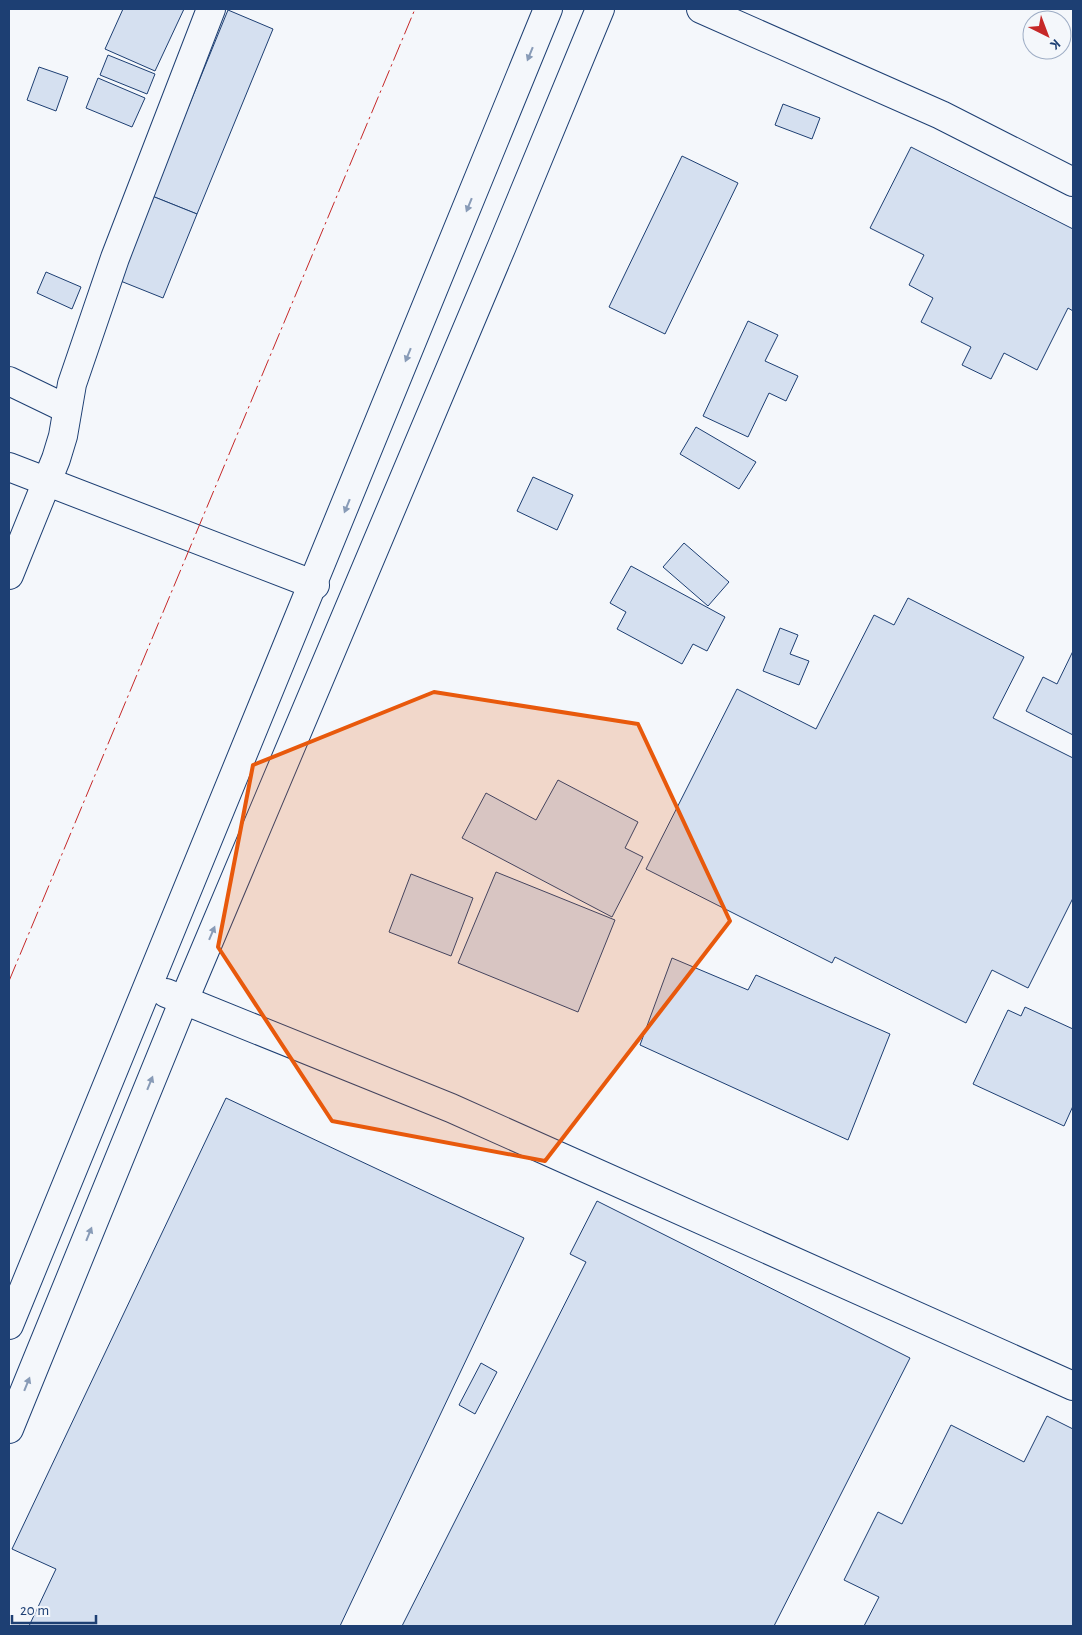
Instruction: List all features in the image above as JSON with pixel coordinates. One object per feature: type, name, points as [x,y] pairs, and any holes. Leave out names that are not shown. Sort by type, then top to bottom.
[{"type":"street","points":[[9,575],[56,459],[63,436],[72,384],[115,258],[211,9]]},
{"type":"street","points":[[9,1325],[315,585],[548,9]]},
{"type":"street","points":[[9,1429],[184,1000],[499,255],[600,9]]},
{"type":"street","points":[[701,9],[941,116],[1073,182]]},
{"type":"street","points":[[9,381],[67,409]]},
{"type":"street","points":[[9,467],[315,585]]},
{"type":"street","points":[[150,987],[451,1108],[1073,1386]]},
{"type":"highlighted area","points":[[434,692],[638,724],[730,921],[545,1161],[332,1121],[218,947],[253,765]]},
{"type":"building","points":[[123,9],[184,9],[155,71],[105,49]]},
{"type":"building","points":[[228,10],[273,29],[197,214],[152,196]]},
{"type":"building","points":[[108,55],[155,74],[147,94],[100,75]]},
{"type":"building","points":[[39,67],[68,77],[56,111],[27,100]]},
{"type":"building","points":[[98,78],[145,98],[132,127],[86,108]]},
{"type":"building","points":[[783,104],[820,118],[812,139],[775,125]]},
{"type":"building","points":[[911,147],[1073,229],[1073,311],[1068,308],[1037,370],[1004,353],[991,379],[962,365],[971,347],[921,322],[933,298],[909,285],[924,255],[870,228]]},
{"type":"building","points":[[682,156],[738,183],[665,334],[609,307]]},
{"type":"building","points":[[152,196],[197,214],[163,298],[118,280]]},
{"type":"building","points":[[46,272],[81,287],[72,309],[37,293]]},
{"type":"building","points":[[748,321],[778,335],[765,361],[798,376],[786,401],[769,393],[748,437],[703,416]]},
{"type":"building","points":[[696,427],[756,462],[739,489],[680,454]]},
{"type":"building","points":[[533,477],[573,495],[557,530],[517,511]]},
{"type":"building","points":[[684,543],[729,582],[708,606],[663,567]]},
{"type":"building","points":[[631,566],[725,617],[707,651],[693,644],[682,664],[617,629],[626,612],[610,603]]},
{"type":"building","points":[[908,598],[1024,657],[993,718],[1073,758],[1073,898],[1028,988],[992,970],[966,1023],[835,957],[832,963],[646,869],[737,689],[816,729],[874,615],[894,625]]},
{"type":"building","points":[[780,628],[798,635],[790,654],[809,661],[799,685],[763,671]]},
{"type":"building","points":[[1073,651],[1073,735],[1026,711],[1043,677],[1057,684]]},
{"type":"building","points":[[558,780],[638,822],[625,848],[643,857],[612,917],[462,838],[486,793],[536,820]]},
{"type":"building","points":[[496,872],[615,920],[578,1012],[458,963]]},
{"type":"building","points":[[411,874],[473,898],[451,956],[389,932]]},
{"type":"building","points":[[672,958],[748,990],[756,975],[890,1034],[848,1140],[640,1045]]},
{"type":"building","points":[[1025,1007],[1073,1029],[1073,1106],[1064,1126],[973,1084],[1008,1010],[1021,1016]]},
{"type":"building","points":[[226,1098],[524,1238],[340,1626],[29,1626],[56,1569],[12,1549]]},
{"type":"building","points":[[597,1201],[910,1358],[774,1626],[402,1626],[586,1262],[570,1254]]},
{"type":"building","points":[[481,1363],[497,1372],[475,1414],[459,1405]]},
{"type":"building","points":[[1047,1416],[1073,1429],[1073,1626],[864,1626],[879,1597],[844,1580],[878,1512],[902,1524],[951,1425],[1024,1462]]},
{"type":"power","points":[[9,981],[415,9]]}]
